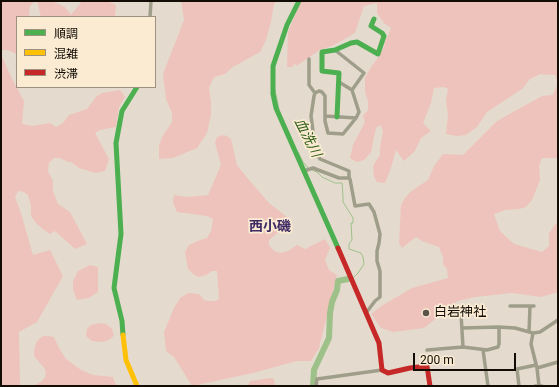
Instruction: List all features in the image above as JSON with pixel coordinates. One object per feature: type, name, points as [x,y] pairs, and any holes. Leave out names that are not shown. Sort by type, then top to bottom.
[{"type":"street","points":[[150,16],[151,1]]},
{"type":"street","points":[[299,1],[291,16],[275,58],[272,75],[273,94],[276,108],[308,170],[380,348],[382,370]]},
{"type":"street","points":[[337,117],[339,73],[322,71],[322,52],[335,50],[357,42],[378,54],[384,36],[371,26],[374,19]]},
{"type":"street","points":[[335,50],[364,73],[352,90]]},
{"type":"street","points":[[309,59],[308,85],[315,93]]},
{"type":"street","points":[[315,93],[319,91],[325,96],[325,121],[328,133],[343,134],[356,118],[358,108],[352,90],[339,82]]},
{"type":"street","points":[[135,88],[122,111],[116,143],[121,234],[114,288],[122,321],[126,360],[137,386]]},
{"type":"street","points":[[315,93],[311,116],[316,154],[320,159],[349,171],[355,206],[369,204],[374,212],[380,234],[377,261],[380,271],[380,297],[374,301],[366,314]]},
{"type":"street","points":[[325,116],[356,118]]},
{"type":"street","points":[[308,170],[339,178],[349,178]]},
{"type":"street","points":[[510,306],[532,306],[531,344],[540,386],[535,386]]},
{"type":"street","points":[[461,314],[463,347]]},
{"type":"street","points":[[462,328],[499,326],[515,328],[531,333],[540,332],[558,320]]},
{"type":"street","points":[[427,350],[463,347],[486,350],[498,346],[499,326]]},
{"type":"street","points":[[483,350],[488,386]]},
{"type":"street","points":[[520,386],[517,369],[558,362]]},
{"type":"street","points":[[316,386],[316,379],[382,370],[388,373],[427,366],[430,386]]},
{"type":"shaded area","points":[[1,1],[35,1],[30,6],[29,16],[16,16],[16,55],[15,53],[7,50],[1,50]]},
{"type":"shaded area","points":[[37,1],[51,1],[61,5],[65,7],[71,15],[82,1],[107,1],[116,5],[115,16],[41,16]]},
{"type":"shaded area","points":[[181,1],[277,1],[274,4],[266,40],[260,52],[233,67],[225,74],[214,77],[209,88],[211,114],[207,133],[197,148],[173,158],[159,159],[159,146],[162,137],[172,122],[172,113],[166,99],[163,74],[184,20]]},
{"type":"shaded area","points":[[301,1],[558,1],[558,83],[555,75],[540,74],[530,79],[522,89],[487,112],[477,127],[466,135],[456,136],[446,134],[448,115],[446,100],[448,89],[444,87],[434,88],[431,103],[423,123],[431,131],[421,138],[415,151],[404,161],[396,150],[385,183],[377,182],[374,177],[373,166],[380,155],[383,130],[380,125],[376,128],[371,152],[364,160],[357,162],[350,158],[353,145],[365,122],[363,116],[368,110],[368,101],[365,93],[365,78],[380,55],[391,28],[384,23],[377,13],[377,3],[364,6],[355,33],[334,45],[320,50],[296,66],[295,63],[292,67],[287,67],[288,32]]},
{"type":"shaded area","points":[[1,54],[16,88],[24,101],[22,124],[33,126],[50,123],[56,127],[63,123],[69,115],[87,109],[96,97],[102,93],[120,90],[125,97],[119,107],[116,127],[100,130],[95,133],[109,159],[105,171],[96,173],[79,168],[71,162],[60,158],[54,158],[49,163],[48,171],[53,181],[53,191],[58,204],[70,212],[87,244],[75,249],[55,231],[50,234],[36,223],[31,216],[31,206],[28,195],[24,192],[18,191],[15,197],[33,255],[50,250],[63,276],[37,322],[19,332],[20,386],[1,386]]},
{"type":"shaded area","points":[[558,83],[558,158],[542,158],[539,166],[540,180],[532,200],[526,207],[505,210],[494,214],[500,231],[514,244],[542,252],[549,246],[549,233],[558,221],[558,292],[541,297],[512,293],[475,297],[458,301],[424,328],[393,332],[381,328],[371,314],[383,305],[412,288],[448,278],[447,269],[443,264],[443,257],[439,247],[422,241],[416,237],[402,248],[399,243],[401,205],[405,198],[410,192],[428,180],[434,166],[443,154],[463,155],[497,121],[542,96],[553,95]]},
{"type":"shaded area","points":[[223,135],[231,139],[237,165],[244,174],[269,203],[292,221],[269,240],[269,245],[274,251],[281,253],[288,251],[297,245],[305,249],[325,239],[330,248],[325,260],[329,270],[337,275],[319,348],[311,361],[297,361],[253,373],[192,386],[174,357],[166,351],[164,332],[180,298],[188,293],[199,294],[204,300],[209,301],[216,301],[219,299],[217,271],[212,271],[206,275],[198,277],[188,269],[185,252],[189,245],[207,238],[211,231],[213,219],[207,216],[177,212],[173,202],[174,195],[188,197],[208,195],[221,165],[215,143],[217,137]]},
{"type":"shaded area","points":[[90,265],[98,267],[98,292],[89,298],[77,300],[73,290],[73,281],[78,271]]},
{"type":"shaded area","points":[[99,323],[106,324],[112,329],[114,336],[107,341],[100,342],[92,341],[86,336],[87,329],[91,325]]},
{"type":"shaded area","points":[[43,336],[54,337],[66,359],[81,370],[93,375],[113,377],[116,386],[33,386],[42,381],[46,373],[45,369],[34,356],[37,341]]},
{"type":"shaded area","points":[[270,378],[274,379],[275,386],[248,386],[250,381]]},
{"type":"waterway","name":"血洗川","points":[[275,90],[279,109]]},
{"type":"waterway","name":"血洗川","points":[[298,152],[308,168]]},
{"type":"waterway","name":"血洗川","points":[[312,170],[335,183],[342,183],[343,202],[353,218],[353,223],[351,223],[352,240],[349,244],[349,249],[361,253],[364,264],[353,278]]},
{"type":"waterway","name":"血洗川","points":[[313,386],[314,370],[329,338],[330,313],[332,302],[337,290],[338,281],[348,279]]},
{"type":"traffic: fast","points":[[299,1],[287,25],[273,66],[273,94],[276,108],[338,248]]},
{"type":"traffic: fast","points":[[337,117],[339,73],[322,71],[322,52],[335,50],[357,42],[378,54],[384,36],[371,26],[374,19]]},
{"type":"traffic: fast","points":[[123,335],[122,321],[114,288],[121,234],[116,143],[122,111],[136,88]]},
{"type":"traffic: slow","points":[[123,335],[126,360],[137,386]]},
{"type":"traffic: jam","points":[[338,248],[379,343],[382,370],[388,373],[427,366],[430,386]]},
{"type":"place","name":"白岩神社","points":[[426,313]]},
{"type":"district","name":"西小磯","points":[[270,227]]}]
